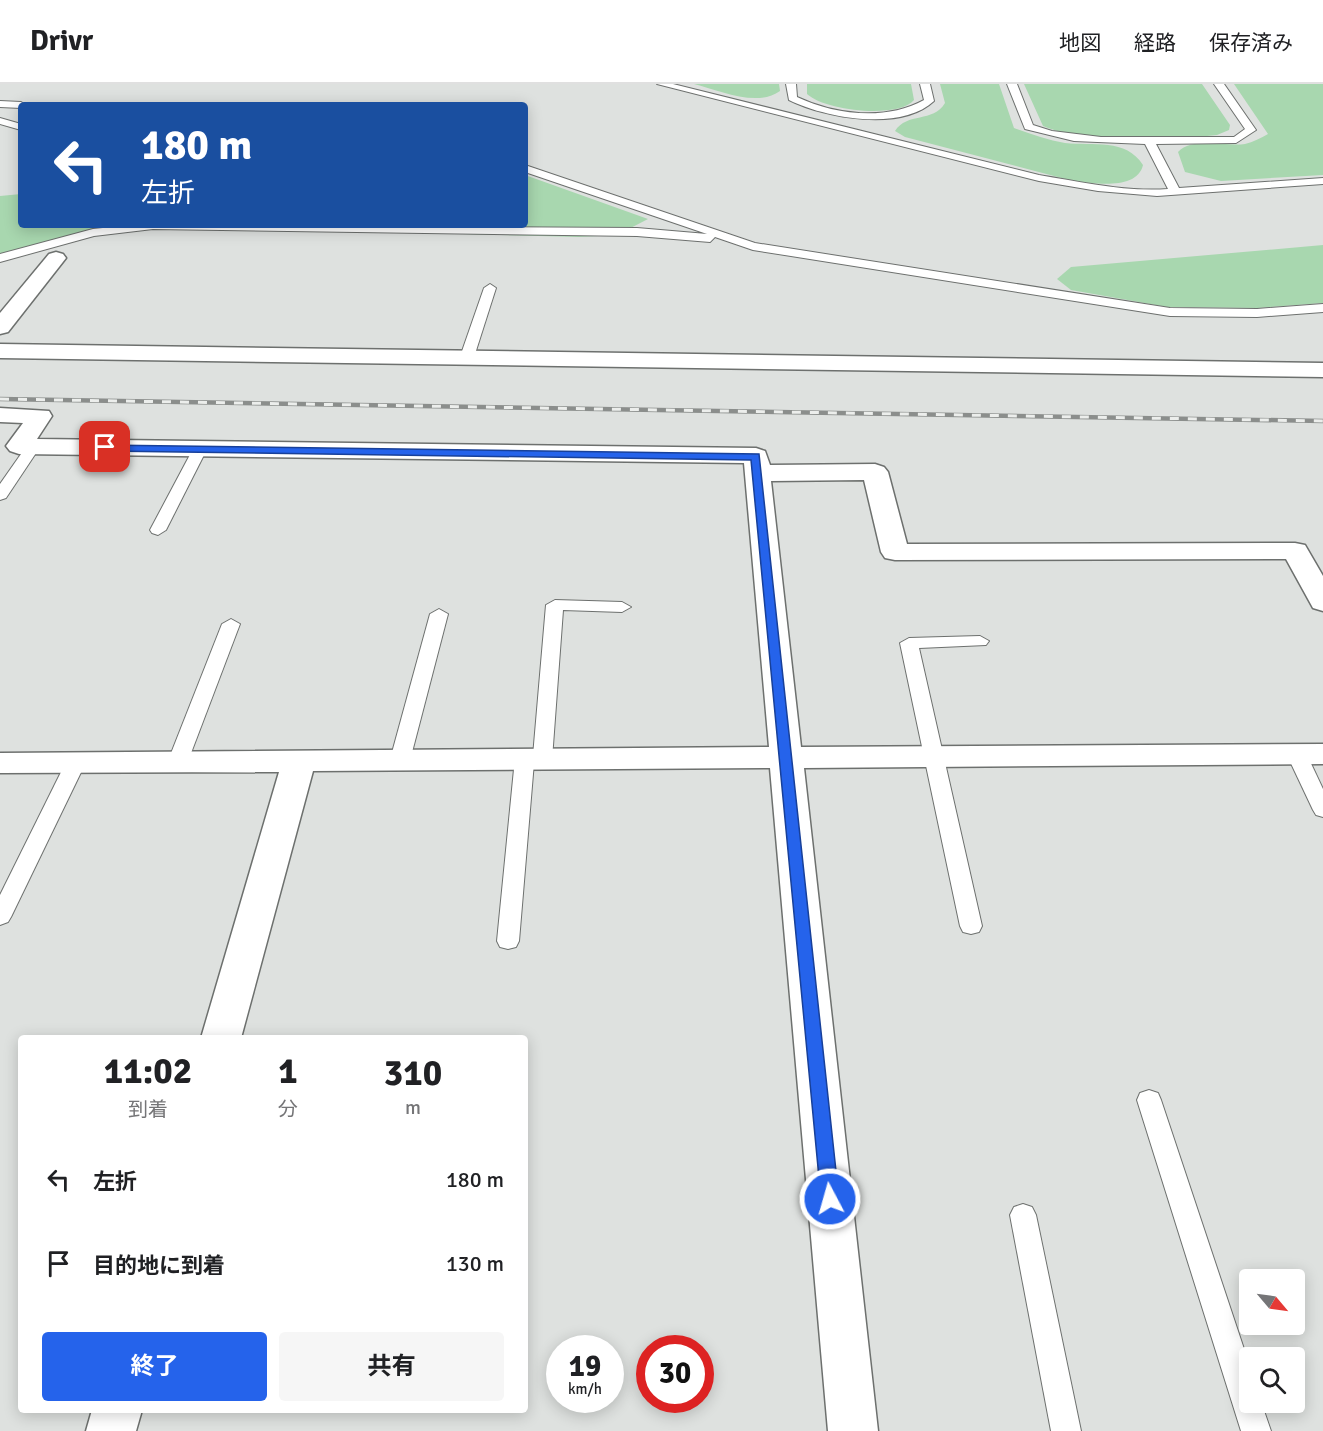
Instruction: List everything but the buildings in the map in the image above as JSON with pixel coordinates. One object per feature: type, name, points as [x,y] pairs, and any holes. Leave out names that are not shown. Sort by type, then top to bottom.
[{"type":"street","points":[[0,327],[56,258]]},
{"type":"street","points":[[0,351],[1323,370]]},
{"type":"street","points":[[0,415],[40,416],[20,446],[33,447],[756,456],[853,1431]]},
{"type":"street","points":[[758,473],[875,472],[895,552],[1295,551],[1323,602]]},
{"type":"street","points":[[0,763],[1310,755]]},
{"type":"street","points":[[222,1035],[299,761]]},
{"type":"street","points":[[111,1431],[116,1413]]},
{"type":"lane","points":[[662,84],[1039,178],[1098,188],[1175,192],[1323,181]]},
{"type":"lane","points":[[791,84],[792,98],[805,106],[825,111],[882,115],[921,108],[929,101],[925,84]]},
{"type":"lane","points":[[1012,84],[1029,127],[1041,132],[1082,139],[1236,140],[1251,130],[1219,84]]},
{"type":"lane","points":[[0,104],[18,105]]},
{"type":"lane","points":[[825,111],[833,128]]},
{"type":"lane","points":[[0,121],[18,126]]},
{"type":"lane","points":[[1148,139],[1175,192]]},
{"type":"lane","points":[[528,169],[711,230],[728,240]]},
{"type":"lane","points":[[0,258],[93,233],[136,228]]},
{"type":"lane","points":[[314,228],[637,232],[728,240],[753,246],[1170,312],[1257,313],[1323,308]]},
{"type":"lane","points":[[466,357],[490,288]]},
{"type":"lane","points":[[0,495],[33,447]]},
{"type":"lane","points":[[158,530],[200,449]]},
{"type":"lane","points":[[508,941],[555,605],[622,607]]},
{"type":"lane","points":[[400,760],[439,614]]},
{"type":"lane","points":[[178,761],[231,624]]},
{"type":"lane","points":[[971,926],[932,757],[909,644],[980,641]]},
{"type":"lane","points":[[1310,755],[1323,810]]},
{"type":"lane","points":[[0,917],[76,762]]},
{"type":"lane","points":[[1149,1100],[1256,1431]]},
{"type":"lane","points":[[1023,1215],[1066,1431]]},
{"type":"green space","points":[[694,84],[779,84],[780,91],[771,96],[749,98]]},
{"type":"green space","points":[[807,84],[911,84],[914,100],[906,106],[878,111],[845,108],[816,100],[807,94]]},
{"type":"green space","points":[[940,84],[999,84],[1014,128],[1065,143],[1118,147],[1136,156],[1143,165],[1132,179],[1123,182],[1102,184],[1073,181],[905,137],[895,131],[906,121],[927,116],[940,109],[945,103]]},
{"type":"green space","points":[[1024,84],[1202,84],[1230,125],[1229,130],[1217,135],[1197,137],[1139,138],[1097,137],[1059,131],[1043,126]]},
{"type":"green space","points":[[1234,84],[1323,84],[1323,175],[1221,181],[1185,172],[1178,152],[1184,147],[1201,143],[1245,144],[1268,134]]},
{"type":"green space","points":[[528,176],[648,219],[617,235],[579,237],[230,228],[528,228]]},
{"type":"green space","points":[[18,194],[18,228],[140,228],[69,239],[0,258],[0,196]]},
{"type":"green space","points":[[1323,245],[1323,303],[1258,308],[1167,307],[1071,290],[1057,279],[1071,267]]},
{"type":"railway","points":[[0,399],[1323,421]]},
{"type":"route","points":[[105,447],[756,456],[830,1199]]}]
